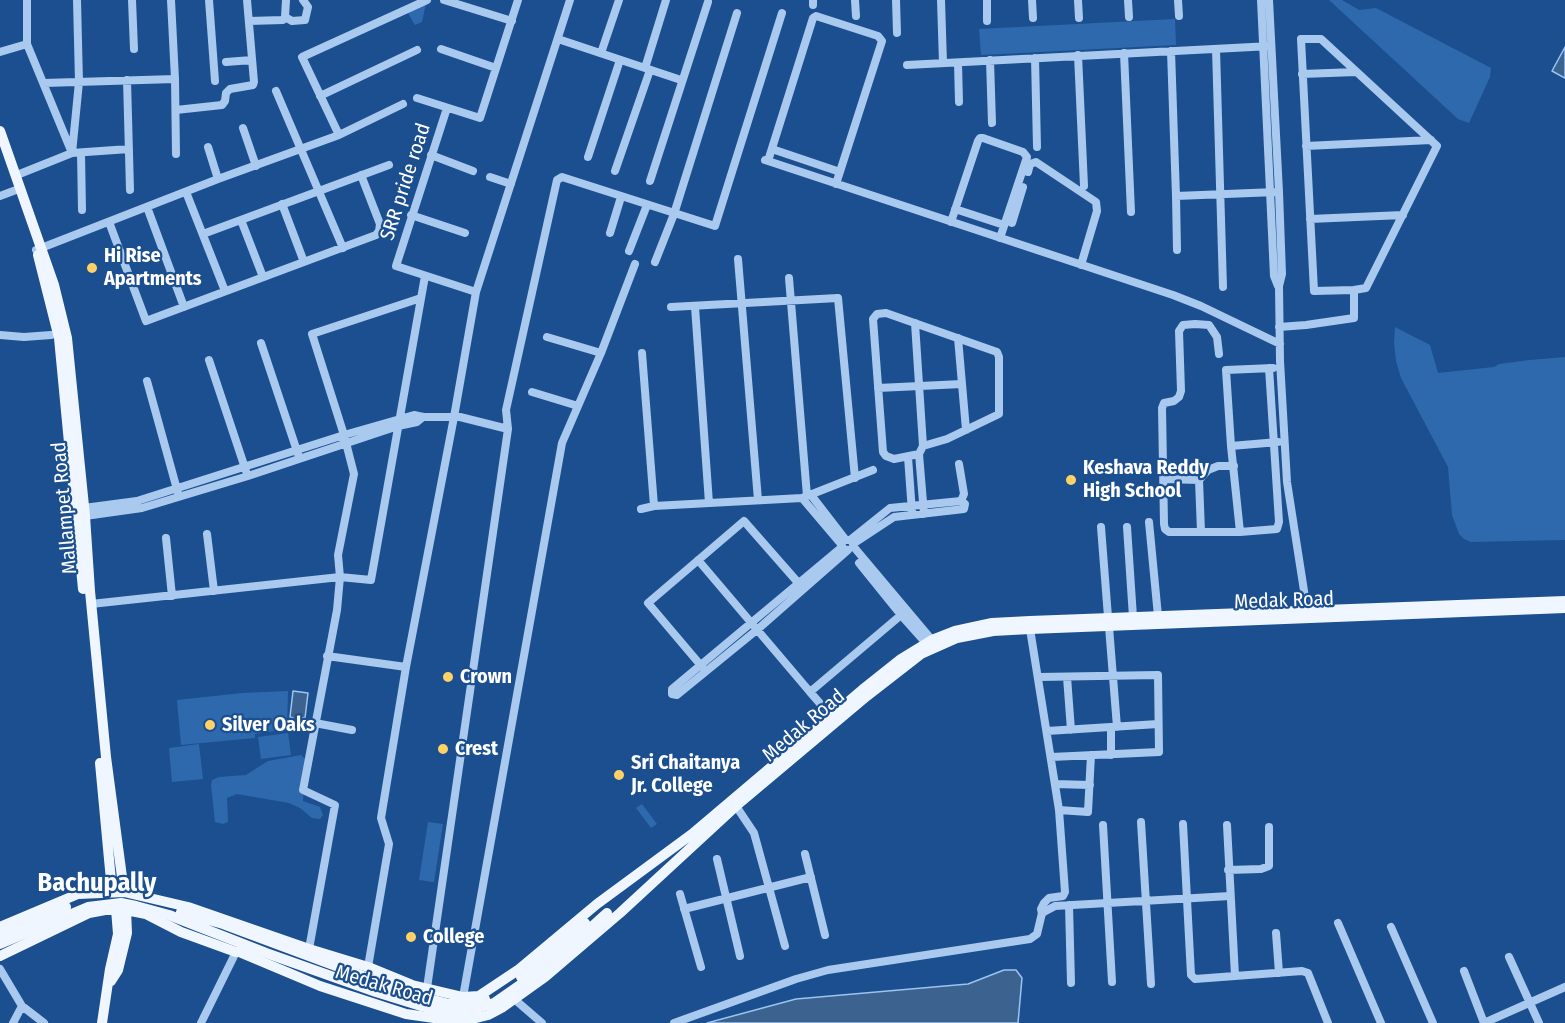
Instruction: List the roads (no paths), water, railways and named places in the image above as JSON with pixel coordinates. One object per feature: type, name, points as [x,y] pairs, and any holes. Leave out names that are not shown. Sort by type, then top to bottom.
[{"type":"main road","name":"Mallampet Road","points":[[0,131],[17,175],[39,249],[59,338],[112,891]]},
{"type":"main road","name":"Mallampet Road","points":[[0,147],[54,285],[67,338],[107,766],[124,892]]},
{"type":"main road","name":"Medak Road","points":[[0,927],[78,894],[124,892],[188,907],[368,967],[412,985],[464,996],[479,996],[500,983],[597,904],[692,834],[831,716],[901,659],[929,641],[972,626],[992,623],[1108,622],[1565,601]]},
{"type":"main road","name":"Medak Road","points":[[121,909],[146,914],[181,932],[239,952],[320,986],[406,1014],[431,1021],[478,1017],[503,1007],[545,977],[629,905],[736,806],[867,696],[921,654],[935,647],[974,634],[1108,622],[1134,617],[1307,610],[1363,612],[1565,608]]},
{"type":"main road","points":[[0,935],[83,901],[105,898],[133,899],[223,924],[414,995],[449,1004],[489,999],[504,990],[585,923],[597,904]]},
{"type":"main road","points":[[0,944],[88,907],[103,904],[129,904],[178,918],[266,953],[376,992],[420,1006],[450,1012],[494,1004],[553,962],[607,913],[629,905]]},
{"type":"main road","points":[[0,956],[89,913],[121,909],[127,933],[118,970],[109,983],[102,1023]]},
{"type":"main road","points":[[13,921],[24,945]]},
{"type":"street","points":[[27,0],[27,44],[72,153]]},
{"type":"street","points":[[72,153],[79,82],[77,0]]},
{"type":"street","points":[[132,0],[134,49]]},
{"type":"street","points":[[171,0],[176,154]]},
{"type":"street","points":[[209,0],[215,81]]},
{"type":"street","points":[[176,110],[222,105],[230,89],[253,85],[247,0]]},
{"type":"street","points":[[249,21],[280,21],[285,16],[286,0]]},
{"type":"street","points":[[285,16],[292,21],[306,20],[308,7],[303,0]]},
{"type":"street","points":[[339,135],[302,57],[427,0]]},
{"type":"street","points":[[444,0],[512,21]]},
{"type":"street","name":"SRR pride road","points":[[417,98],[480,118],[518,0]]},
{"type":"street","points":[[368,967],[390,844],[381,818],[406,667],[476,292],[570,0]]},
{"type":"street","points":[[601,54],[619,0]]},
{"type":"street","points":[[615,171],[666,0]]},
{"type":"street","points":[[855,0],[856,16]]},
{"type":"street","points":[[896,0],[897,33]]},
{"type":"street","points":[[941,0],[943,63]]},
{"type":"street","points":[[987,0],[987,21]]},
{"type":"street","points":[[1032,0],[1033,18]]},
{"type":"street","points":[[1078,0],[1079,18]]},
{"type":"street","points":[[1128,0],[1129,16]]},
{"type":"street","points":[[1178,0],[1179,16]]},
{"type":"street","points":[[1261,0],[1268,47]]},
{"type":"street","points":[[1269,0],[1268,47],[1274,192],[1274,276],[1279,286],[1280,368],[1287,482],[1307,610]]},
{"type":"street","points":[[650,181],[708,2]]},
{"type":"street","points":[[656,262],[674,214],[737,13]]},
{"type":"street","points":[[427,988],[508,429],[506,410],[557,180],[562,177],[715,226],[782,13]]},
{"type":"street","points":[[836,184],[882,41],[878,36],[816,16],[813,18],[767,160],[836,184],[1201,306],[1280,344]]},
{"type":"street","points":[[558,39],[681,80]]},
{"type":"street","points":[[1300,39],[1321,39],[1356,72],[1437,148],[1366,288],[1314,291],[1300,39]]},
{"type":"street","points":[[0,52],[27,44]]},
{"type":"street","points":[[907,65],[1268,47]]},
{"type":"street","points":[[441,49],[496,68]]},
{"type":"street","points":[[1216,49],[1223,287]]},
{"type":"street","points":[[321,96],[417,50]]},
{"type":"street","points":[[1171,51],[1177,250]]},
{"type":"street","points":[[1124,53],[1131,213]]},
{"type":"street","points":[[1078,55],[1084,186]]},
{"type":"street","points":[[1035,58],[1037,147]]},
{"type":"street","points":[[226,62],[252,60]]},
{"type":"street","points":[[588,157],[620,60]]},
{"type":"street","points":[[990,60],[992,123]]},
{"type":"street","points":[[958,63],[959,102]]},
{"type":"street","points":[[1302,74],[1356,72]]},
{"type":"street","points":[[44,83],[175,79]]},
{"type":"street","points":[[127,80],[130,190]]},
{"type":"street","points":[[276,91],[343,248]]},
{"type":"street","points":[[39,249],[218,179],[339,135],[403,104]]},
{"type":"street","name":"SRR pride road","points":[[426,276],[396,266],[447,108]]},
{"type":"street","points":[[243,128],[256,166]]},
{"type":"street","points":[[951,222],[978,141],[983,138],[1027,154],[1008,224]]},
{"type":"street","points":[[1306,146],[1431,140]]},
{"type":"street","points":[[208,147],[218,179]]},
{"type":"street","points":[[17,175],[72,153],[129,149]]},
{"type":"street","points":[[772,149],[840,172]]},
{"type":"street","points":[[81,153],[82,210]]},
{"type":"street","points":[[431,155],[473,171]]},
{"type":"street","points":[[1000,238],[1008,224],[1030,164],[1036,162],[1096,202],[1098,206],[1081,265]]},
{"type":"street","points":[[202,234],[389,165]]},
{"type":"street","points":[[109,222],[146,321],[376,235],[380,224],[361,175]]},
{"type":"street","points":[[490,177],[511,184]]},
{"type":"street","points":[[0,196],[16,190]]},
{"type":"street","points":[[186,192],[225,291]]},
{"type":"street","points":[[1176,196],[1274,192]]},
{"type":"street","points":[[610,233],[621,197]]},
{"type":"street","points":[[282,204],[304,262]]},
{"type":"street","points":[[629,251],[647,205]]},
{"type":"street","points":[[147,207],[184,306]]},
{"type":"street","points":[[955,209],[1008,224]]},
{"type":"street","points":[[411,215],[465,233]]},
{"type":"street","points":[[1310,219],[1403,215]]},
{"type":"street","points":[[241,220],[263,277]]},
{"type":"street","points":[[738,259],[758,500]]},
{"type":"street","points":[[464,996],[562,443],[601,353],[635,264]]},
{"type":"street","points":[[91,604],[340,577],[370,580],[426,276],[476,292]]},
{"type":"street","points":[[789,278],[807,496],[929,641]]},
{"type":"street","points":[[1280,327],[1354,318],[1354,290]]},
{"type":"street","points":[[309,949],[335,805],[303,790],[337,610],[340,577],[338,555],[354,474],[312,334],[421,298]]},
{"type":"street","points":[[671,307],[836,298],[840,300],[855,478]]},
{"type":"street","points":[[695,307],[709,503]]},
{"type":"street","points":[[886,313],[915,323],[997,352],[999,357],[999,414],[908,457],[889,459],[883,452],[874,316],[886,313]]},
{"type":"street","points":[[915,323],[924,509]]},
{"type":"street","points":[[1219,354],[1216,338],[1209,325],[1183,325],[1179,331],[1181,391],[1179,398],[1174,402],[1164,403],[1162,408],[1165,529],[1169,532],[1240,532],[1277,529],[1279,522],[1269,368]]},
{"type":"street","points":[[0,335],[24,337],[51,335]]},
{"type":"street","points":[[547,336],[601,353]]},
{"type":"street","points":[[958,338],[966,430]]},
{"type":"street","points":[[261,343],[298,455]]},
{"type":"street","points":[[642,353],[654,506]]},
{"type":"street","points":[[209,360],[247,471]]},
{"type":"street","points":[[1240,532],[1226,370],[1280,368]]},
{"type":"street","points":[[147,381],[178,493]]},
{"type":"street","points":[[878,388],[962,384]]},
{"type":"street","points":[[532,392],[578,406]]},
{"type":"street","points":[[85,512],[178,493],[298,455],[346,444],[414,415],[454,417],[508,429]]},
{"type":"street","points":[[298,455],[344,435],[399,423]]},
{"type":"street","points":[[1231,446],[1285,441]]},
{"type":"street","points":[[908,457],[912,511]]},
{"type":"street","points":[[801,586],[744,521],[648,603],[703,668],[755,626],[801,586],[848,545],[894,517],[912,511],[964,509],[965,504],[961,501],[964,494],[960,464]]},
{"type":"street","points":[[1201,532],[1199,480],[1208,470],[1218,465],[1233,465]]},
{"type":"street","points":[[641,509],[654,506],[807,496],[873,470]]},
{"type":"street","points":[[1164,479],[1199,480]]},
{"type":"street","points":[[1149,522],[1158,616]]},
{"type":"street","points":[[1101,527],[1113,676],[1114,727],[1111,754]]},
{"type":"street","points":[[1127,527],[1134,617]]},
{"type":"street","points":[[207,534],[214,591]]},
{"type":"street","points":[[166,538],[172,596]]},
{"type":"street","points":[[698,560],[831,716]]},
{"type":"street","points":[[810,692],[904,613]]},
{"type":"street","points":[[674,1023],[796,979],[828,970],[1030,939],[1037,934],[1044,903],[1049,898],[1063,896],[1065,892],[1059,810],[1030,629]]},
{"type":"street","points":[[327,656],[406,667]]},
{"type":"street","points":[[1039,677],[1158,675],[1159,752],[1051,757]]},
{"type":"street","points":[[1067,677],[1071,730]]},
{"type":"street","points":[[315,723],[352,730]]},
{"type":"street","points":[[1047,731],[1158,724]]},
{"type":"street","points":[[1059,810],[1088,812],[1092,756]]},
{"type":"street","points":[[1055,784],[1090,785]]},
{"type":"street","points":[[736,806],[754,833],[785,946]]},
{"type":"street","points":[[1141,822],[1151,984]]},
{"type":"street","points":[[1183,824],[1192,978],[1302,971],[1308,973],[1328,1023]]},
{"type":"street","points":[[1103,825],[1112,982]]},
{"type":"street","points":[[1227,825],[1235,976]]},
{"type":"street","points":[[1228,870],[1261,869],[1269,866],[1269,826]]},
{"type":"street","points":[[805,854],[825,935]]},
{"type":"street","points":[[717,859],[740,956]]},
{"type":"street","points":[[684,909],[811,877]]},
{"type":"street","points":[[680,894],[701,968]]},
{"type":"street","points":[[1042,915],[1055,906],[1230,896]]},
{"type":"street","points":[[1069,905],[1071,983]]},
{"type":"street","points":[[1338,923],[1381,1023]]},
{"type":"street","points":[[1390,927],[1433,1023]]},
{"type":"street","points":[[1276,933],[1279,973]]},
{"type":"street","points":[[201,1023],[236,952]]},
{"type":"street","points":[[1509,957],[1539,1023]]},
{"type":"street","points":[[0,969],[22,1006],[44,1023]]},
{"type":"street","points":[[1464,971],[1484,1023],[1565,987]]},
{"type":"street","points":[[513,998],[542,1023]]},
{"type":"street","points":[[12,1023],[22,1006]]},
{"type":"street","points":[[399,1023],[406,1014]]},
{"type":"place","name":"Hi Rise Apartments","points":[[92,268]]},
{"type":"place","name":"Keshava Reddy High School","points":[[1071,480]]},
{"type":"place","name":"Crown","points":[[448,677]]},
{"type":"place","name":"Silver Oaks","points":[[210,725]]},
{"type":"place","name":"Crest","points":[[443,749]]},
{"type":"place","name":"Sri Chaitanya Jr. College","points":[[619,775]]},
{"type":"place","name":"College","points":[[411,937]]},
{"type":"district","name":"Bachupally","points":[[97,884]]}]
